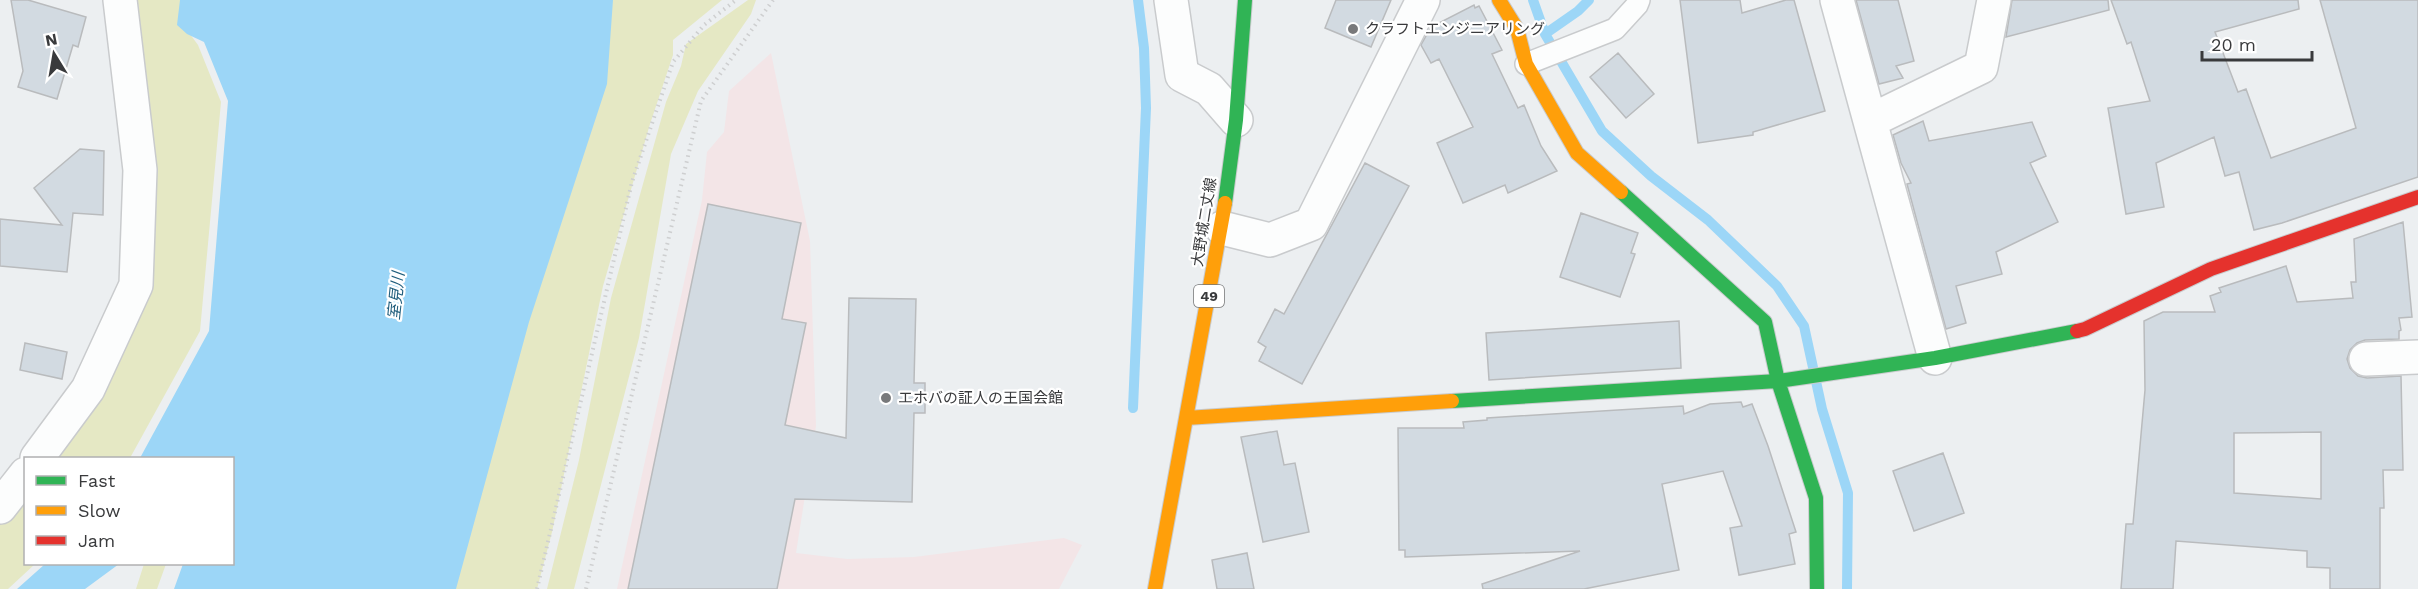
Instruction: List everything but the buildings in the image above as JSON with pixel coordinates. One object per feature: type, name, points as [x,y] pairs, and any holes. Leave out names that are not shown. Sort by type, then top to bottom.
[{"type":"street","points":[[38,457],[88,389],[136,285],[140,170],[120,0]]},
{"type":"street","points":[[1171,0],[1182,75],[1209,89],[1236,120]]},
{"type":"street","name":"大野城二丈線","points":[[1155,589],[1222,228],[1236,120],[1245,0]]},
{"type":"street","points":[[1222,228],[1270,240],[1311,224],[1423,0]]},
{"type":"street","points":[[1498,0],[1517,29],[1526,64],[1577,153],[1765,322],[1784,380],[1816,498],[1817,589]]},
{"type":"street","points":[[1837,0],[1935,358]]},
{"type":"street","points":[[1870,121],[1981,66],[1994,0]]},
{"type":"street","points":[[1186,418],[1784,380],[1935,358],[2085,329],[2211,269],[2418,198]]},
{"type":"street","points":[[2366,359],[2418,357]]},
{"type":"street","points":[[0,507],[24,477]]},
{"type":"lane","points":[[1526,64],[1615,29],[1639,0]]},
{"type":"path","points":[[537,589],[610,273],[639,160],[673,62],[704,25],[736,0]]},
{"type":"path","points":[[586,589],[701,101],[773,0]]},
{"type":"shaded area","points":[[771,53],[810,241],[816,426],[796,553],[847,559],[914,557],[1064,538],[1082,545],[1059,589],[617,589],[702,200],[707,152],[724,132],[729,91]]},
{"type":"green space","points":[[138,0],[192,0],[187,30],[198,45],[221,102],[200,331],[131,457],[55,457],[75,433],[125,348],[147,251]]},
{"type":"green space","points":[[602,0],[722,0],[673,40],[673,55],[650,124],[603,286],[552,532],[537,589],[439,589]]},
{"type":"green space","points":[[748,0],[756,0],[751,14],[698,91],[671,154],[639,338],[574,589],[547,589],[579,460],[611,298],[666,102],[681,66],[686,44]]},
{"type":"green space","points":[[24,493],[24,565],[34,565],[8,589],[0,589],[0,522]]},
{"type":"green space","points":[[144,565],[166,565],[157,589],[136,589]]},
{"type":"water","name":"室見川","points":[[180,0],[613,0],[607,84],[529,322],[456,589],[174,589],[183,565],[234,565],[234,457],[141,457],[209,331],[228,101],[204,42],[187,34],[177,25]]},
{"type":"water","points":[[44,565],[118,565],[85,589],[17,589]]},
{"type":"waterway","points":[[1133,408],[1146,108],[1144,48],[1138,0]]},
{"type":"waterway","points":[[1533,0],[1545,34],[1602,131],[1651,176],[1708,220],[1777,286],[1804,326],[1822,409],[1848,493],[1847,589]]},
{"type":"waterway","points":[[1545,34],[1578,11],[1589,0]]},
{"type":"traffic: fast","points":[[1225,203],[1236,120],[1245,0]]},
{"type":"traffic: fast","points":[[1621,192],[1765,322],[1778,381],[1816,498],[1817,589]]},
{"type":"traffic: fast","points":[[1452,401],[1778,381],[1935,358],[2077,331]]},
{"type":"traffic: slow","points":[[1499,0],[1517,29],[1526,64],[1577,153],[1621,192]]},
{"type":"traffic: slow","points":[[1155,589],[1225,203]]},
{"type":"traffic: slow","points":[[1186,418],[1452,401]]},
{"type":"traffic: jam","points":[[2077,331],[2211,269],[2418,197]]},
{"type":"place","name":"クラフトエンジニアリング","points":[[1353,29]]},
{"type":"place","name":"エホバの証人の王国会館","points":[[886,398]]}]
